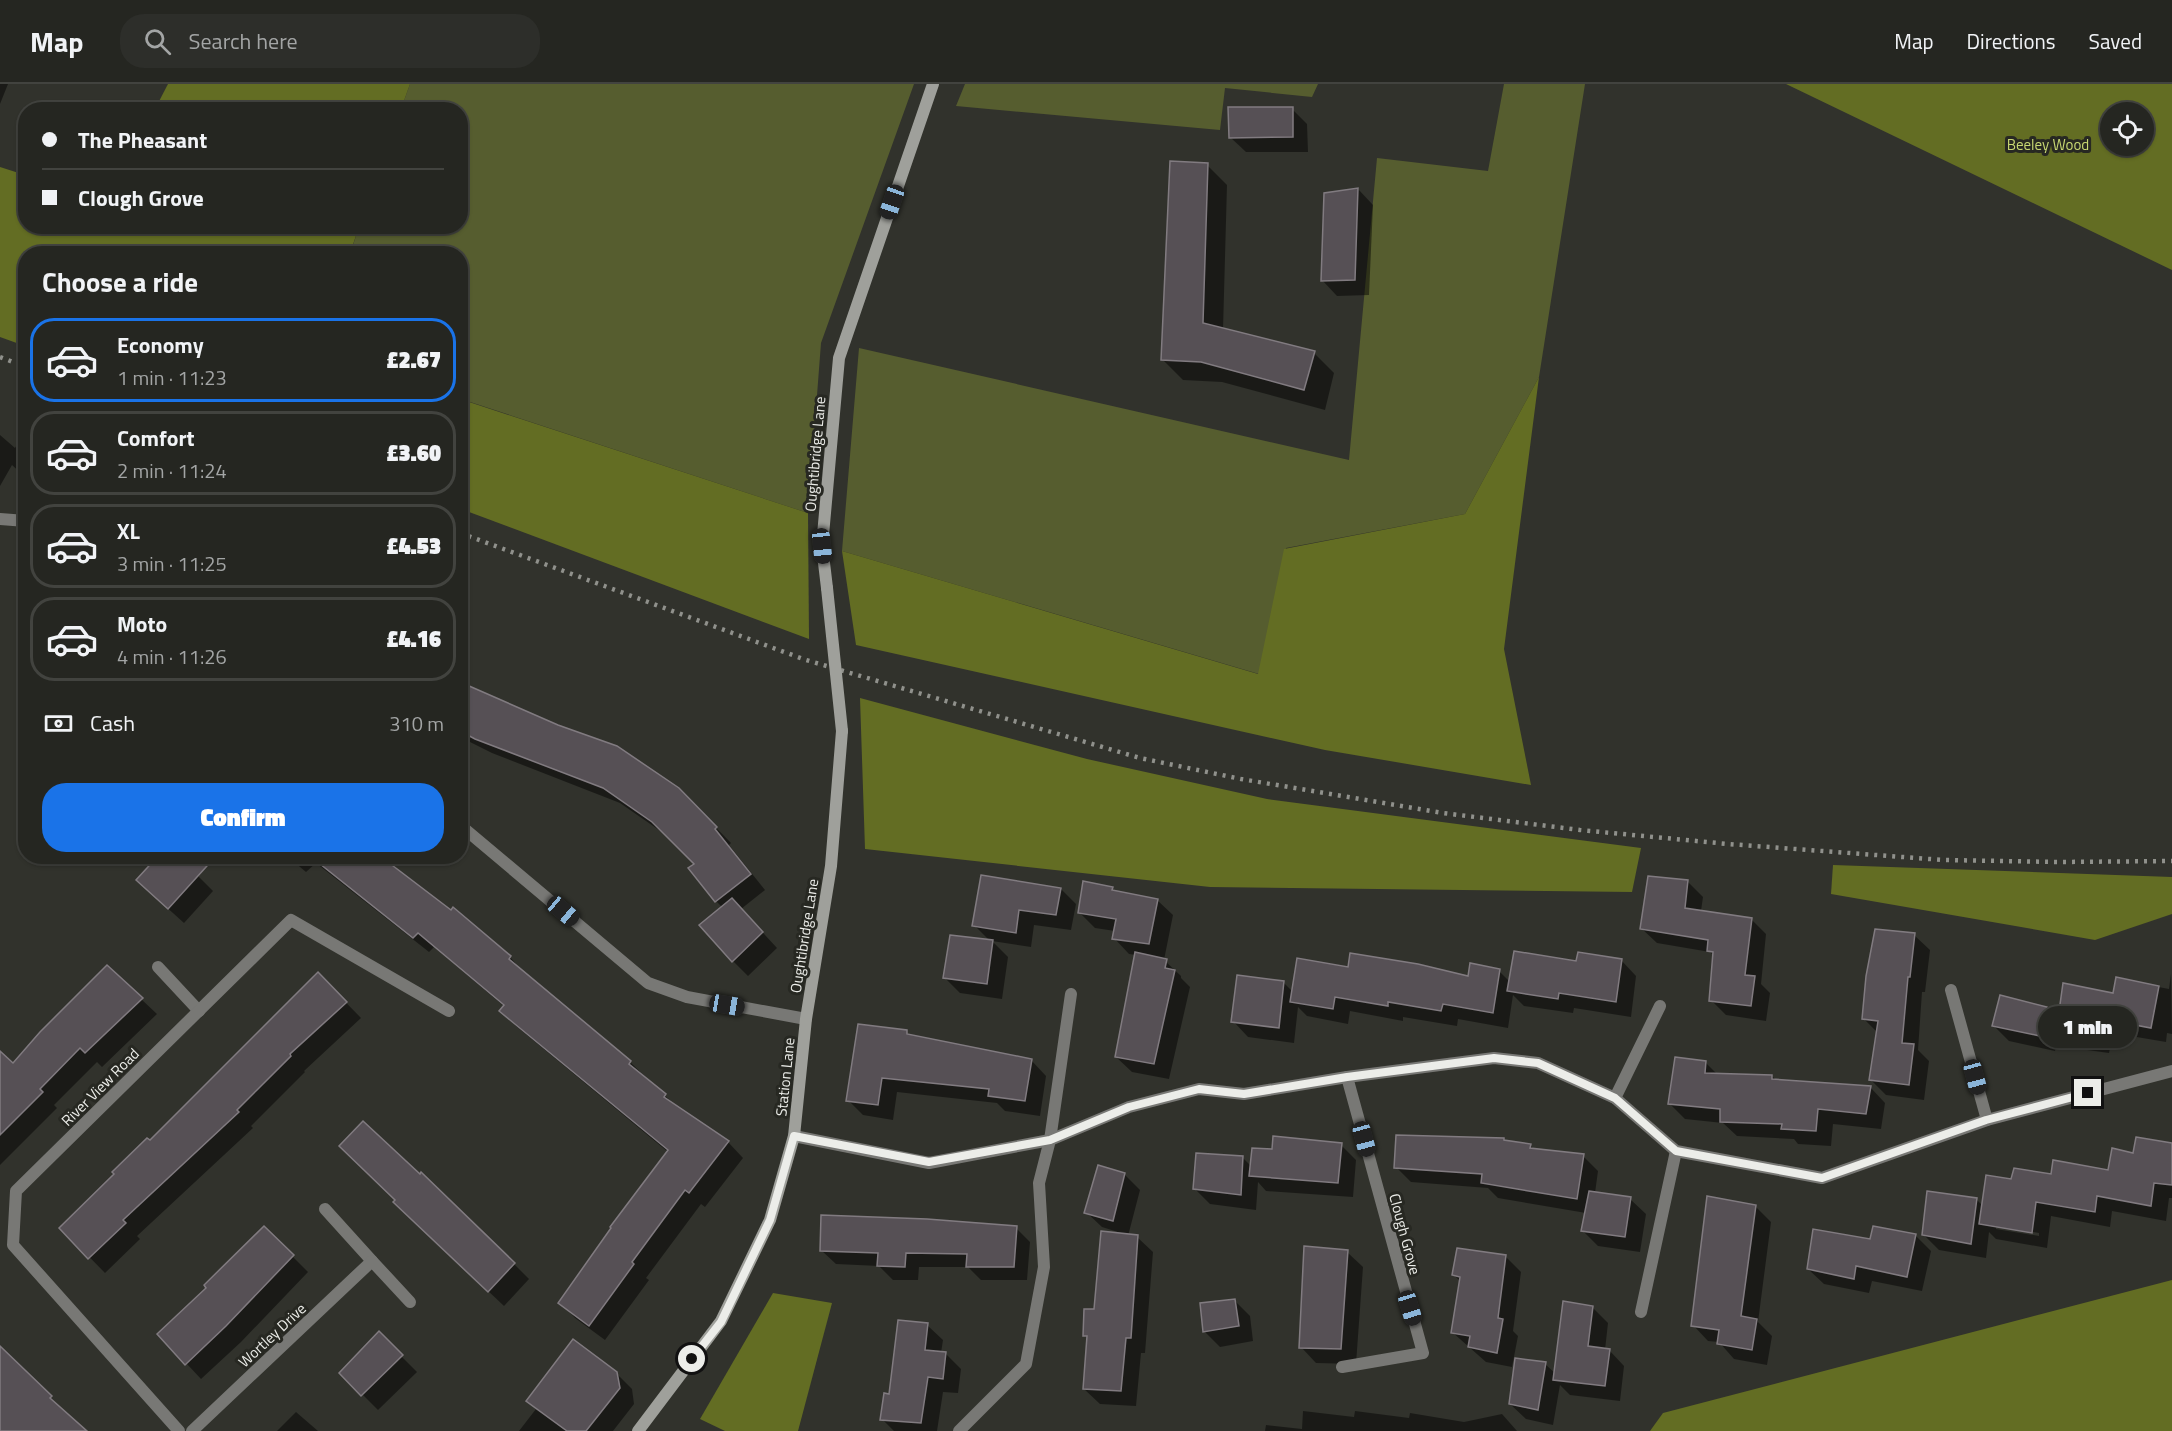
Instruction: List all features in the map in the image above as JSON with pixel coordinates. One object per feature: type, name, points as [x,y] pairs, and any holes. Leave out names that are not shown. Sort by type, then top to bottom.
[{"type":"street","name":"Oughtibridge Lane","points":[[806,1019],[831,866],[842,731],[822,546],[839,358],[933,84]]},
{"type":"street","points":[[0,519],[18,520]]},
{"type":"street","name":"Station Lane","points":[[468,832],[648,983],[687,998],[806,1019],[794,1136],[770,1220],[721,1322],[638,1431]]},
{"type":"street","name":"River View Road","points":[[178,1431],[13,1245],[16,1191],[291,920],[449,1011]]},
{"type":"street","points":[[158,967],[199,1011]]},
{"type":"street","points":[[1952,990],[1986,1120]]},
{"type":"street","points":[[959,1431],[1026,1364],[1044,1267],[1039,1183],[1050,1140],[1071,994]]},
{"type":"street","points":[[1615,1098],[1660,1006]]},
{"type":"street","points":[[794,1136],[929,1162],[1050,1140],[1129,1107],[1199,1089],[1244,1094],[1347,1077],[1494,1058],[1538,1063],[1615,1098],[1676,1151],[1822,1178],[1986,1120],[2172,1071]]},
{"type":"street","name":"Clough Grove","points":[[1342,1367],[1423,1353],[1347,1077]]},
{"type":"street","points":[[1641,1312],[1676,1151]]},
{"type":"street","points":[[325,1209],[410,1302]]},
{"type":"street","name":"Wortley Drive","points":[[192,1431],[372,1261]]},
{"type":"green space","points":[[168,84],[410,84],[404,102],[159,102]]},
{"type":"green space","points":[[410,84],[914,84],[821,343],[808,513],[468,401],[468,246],[353,246],[357,234],[468,234],[468,102],[404,102]]},
{"type":"green space","points":[[965,84],[1318,84],[1312,97],[1225,88],[1220,130],[956,106]]},
{"type":"green space","points":[[1504,84],[1585,84],[1539,377],[1465,514],[1286,548],[1259,674],[842,551],[859,348],[1349,460],[1377,158],[1488,171]]},
{"type":"green space","name":"Beeley Wood","points":[[1786,84],[2172,84],[2172,270]]},
{"type":"green space","points":[[0,167],[18,173],[18,234],[357,234],[352,246],[18,246],[18,343],[0,337]]},
{"type":"green space","points":[[1539,377],[1504,649],[1531,785],[1325,750],[856,645],[842,551],[1258,674],[1284,549],[1465,514]]},
{"type":"green space","points":[[468,402],[808,513],[809,639],[468,512]]},
{"type":"green space","points":[[860,698],[1087,759],[1267,799],[1641,848],[1632,892],[1210,887],[865,849]]},
{"type":"green space","points":[[1833,865],[2172,877],[2172,914],[2095,940],[1831,894]]},
{"type":"green space","points":[[2172,1280],[2172,1431],[1650,1431],[1663,1413]]},
{"type":"green space","points":[[773,1293],[832,1303],[798,1431],[725,1431],[700,1419]]},
{"type":"building","points":[[1228,107],[1293,107],[1293,137],[1229,138]]},
{"type":"building","points":[[1170,161],[1208,163],[1203,323],[1315,351],[1304,390],[1201,362],[1161,360]]},
{"type":"building","points":[[1358,188],[1355,280],[1321,281],[1324,193]]},
{"type":"building","points":[[468,686],[558,725],[617,746],[679,788],[717,827],[715,829],[751,874],[715,902],[688,868],[694,864],[652,822],[603,788],[468,735]]},
{"type":"building","points":[[151,864],[209,864],[168,909],[136,880]]},
{"type":"building","points":[[320,864],[391,864],[451,910],[453,907],[511,956],[509,959],[631,1061],[629,1064],[666,1094],[664,1097],[729,1141],[689,1193],[685,1190],[589,1326],[558,1303],[610,1227],[668,1150],[499,1011],[504,1005],[418,933],[413,938]]},
{"type":"building","points":[[981,875],[1061,888],[1056,915],[1019,910],[1016,933],[972,926]]},
{"type":"building","points":[[1648,876],[1688,880],[1685,908],[1752,918],[1745,975],[1755,976],[1751,1006],[1709,1001],[1713,952],[1707,951],[1708,940],[1640,929]]},
{"type":"building","points":[[1083,881],[1113,887],[1112,890],[1158,899],[1149,944],[1112,939],[1116,919],[1078,913]]},
{"type":"building","points":[[732,898],[763,932],[732,962],[699,925]]},
{"type":"building","points":[[1875,929],[1915,933],[1902,1043],[1914,1044],[1909,1085],[1869,1080],[1878,1021],[1862,1019],[1866,976]]},
{"type":"building","points":[[950,935],[993,940],[987,984],[943,978]]},
{"type":"building","points":[[1514,951],[1576,961],[1578,952],[1622,959],[1616,1002],[1559,993],[1558,999],[1507,991]]},
{"type":"building","points":[[1135,952],[1167,959],[1165,968],[1175,970],[1154,1064],[1115,1057]]},
{"type":"building","points":[[1350,953],[1418,964],[1468,976],[1470,963],[1500,969],[1493,1013],[1443,1004],[1441,1011],[1388,1002],[1388,1006],[1335,997],[1333,1009],[1290,1002],[1297,958],[1348,967]]},
{"type":"building","points":[[107,965],[143,998],[85,1053],[80,1048],[40,1089],[43,1092],[0,1135],[0,1051],[13,1063],[40,1032]]},
{"type":"building","points":[[318,972],[347,1002],[290,1054],[291,1056],[237,1110],[239,1112],[123,1220],[126,1223],[88,1259],[59,1228],[114,1174],[112,1172],[147,1138],[150,1140]]},
{"type":"building","points":[[1237,975],[1284,981],[1279,1028],[1231,1022]]},
{"type":"building","points":[[2116,977],[2159,986],[2151,1028],[2098,1018],[2094,1039],[2056,1033],[2063,983],[2113,993]]},
{"type":"building","points":[[2000,995],[2047,1007],[2040,1036],[1992,1026]]},
{"type":"building","points":[[858,1024],[907,1030],[907,1034],[1032,1059],[1025,1101],[988,1096],[989,1089],[882,1078],[878,1105],[846,1101]]},
{"type":"building","points":[[1675,1057],[1706,1061],[1705,1073],[1772,1075],[1772,1079],[1871,1086],[1866,1114],[1818,1109],[1816,1131],[1781,1129],[1782,1124],[1720,1122],[1720,1109],[1668,1104]]},
{"type":"building","points":[[363,1121],[420,1174],[421,1172],[515,1263],[488,1292],[393,1202],[395,1200],[339,1146]]},
{"type":"building","points":[[1396,1135],[1504,1138],[1504,1140],[1531,1144],[1530,1148],[1584,1154],[1577,1199],[1481,1183],[1482,1174],[1394,1168]]},
{"type":"building","points":[[1273,1136],[1342,1143],[1338,1183],[1249,1176],[1252,1148],[1272,1149]]},
{"type":"building","points":[[2136,1137],[2172,1143],[2172,1185],[2154,1183],[2151,1206],[2097,1196],[2095,1212],[2036,1202],[2032,1233],[1979,1224],[1986,1175],[2011,1179],[2014,1168],[2051,1174],[2053,1160],[2108,1170],[2112,1148],[2133,1153]]},
{"type":"building","points":[[1196,1153],[1243,1156],[1241,1195],[1193,1189]]},
{"type":"building","points":[[1098,1165],[1125,1173],[1113,1221],[1084,1213]]},
{"type":"building","points":[[1589,1191],[1631,1197],[1625,1237],[1581,1231]]},
{"type":"building","points":[[1927,1191],[1977,1198],[1971,1244],[1922,1235]]},
{"type":"building","points":[[1707,1196],[1756,1205],[1741,1316],[1757,1319],[1752,1350],[1717,1344],[1719,1330],[1691,1326]]},
{"type":"building","points":[[821,1215],[927,1219],[1017,1226],[1014,1267],[966,1267],[967,1254],[906,1253],[905,1267],[877,1266],[878,1253],[820,1251]]},
{"type":"building","points":[[264,1226],[294,1255],[185,1365],[157,1334],[206,1288],[204,1285]]},
{"type":"building","points":[[1873,1226],[1916,1234],[1907,1277],[1856,1266],[1854,1279],[1807,1269],[1813,1229],[1870,1239]]},
{"type":"building","points":[[1101,1231],[1138,1235],[1131,1338],[1126,1338],[1121,1391],[1083,1389],[1087,1336],[1083,1336],[1084,1309],[1094,1309]]},
{"type":"building","points":[[1304,1246],[1348,1250],[1341,1349],[1299,1348]]},
{"type":"building","points":[[1457,1248],[1506,1255],[1498,1318],[1503,1319],[1497,1353],[1468,1347],[1470,1336],[1451,1333],[1460,1277],[1452,1275]]},
{"type":"building","points":[[1235,1299],[1239,1326],[1203,1332],[1200,1303]]},
{"type":"building","points":[[1563,1301],[1593,1306],[1588,1346],[1610,1349],[1605,1386],[1553,1380]]},
{"type":"building","points":[[898,1320],[928,1323],[925,1350],[946,1352],[943,1379],[928,1377],[921,1423],[880,1420],[884,1393],[889,1394]]},
{"type":"building","points":[[379,1331],[403,1355],[361,1396],[339,1373]]},
{"type":"building","points":[[573,1339],[617,1372],[620,1388],[586,1431],[567,1431],[526,1401]]},
{"type":"building","points":[[0,1346],[52,1396],[50,1398],[87,1431],[0,1431]]},
{"type":"building","points":[[1515,1358],[1546,1362],[1538,1410],[1509,1404]]},
{"type":"railway","points":[[0,357],[18,364]]},
{"type":"railway","points":[[468,536],[806,660],[1140,758],[1241,779],[1443,813],[1580,830],[1728,844],[1943,860],[2172,861]]},
{"type":"route","points":[[692,1359],[721,1322],[770,1220],[794,1136],[929,1162],[1050,1140],[1129,1107],[1199,1089],[1244,1094],[1347,1077],[1494,1058],[1538,1063],[1615,1098],[1676,1151],[1822,1178],[1986,1120],[2088,1093]]}]
